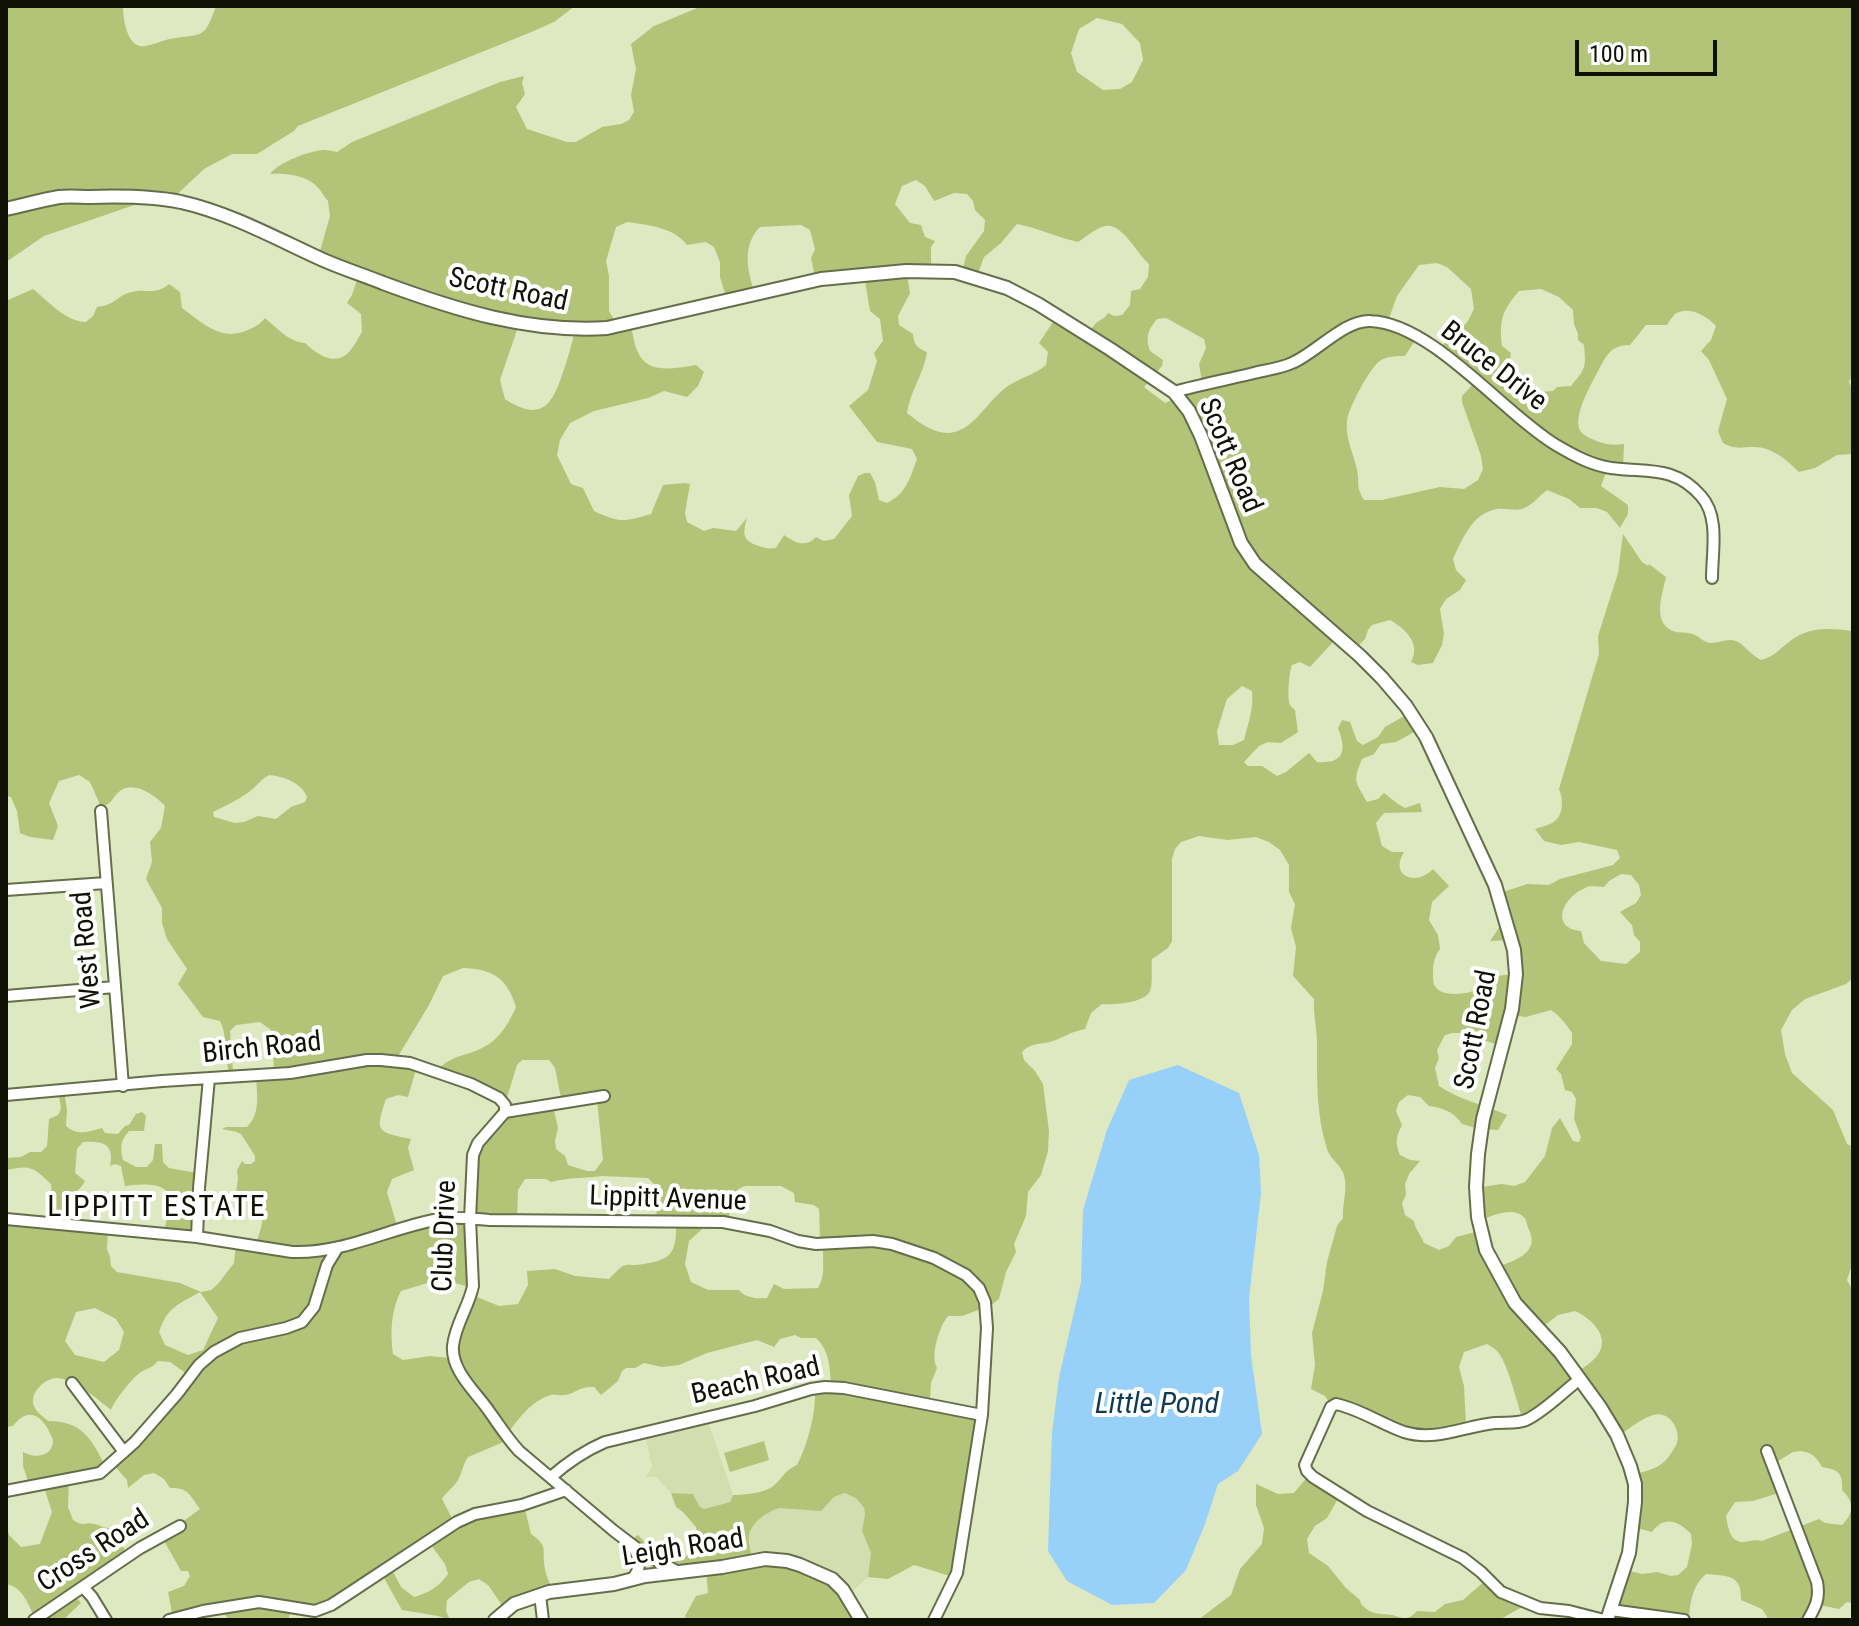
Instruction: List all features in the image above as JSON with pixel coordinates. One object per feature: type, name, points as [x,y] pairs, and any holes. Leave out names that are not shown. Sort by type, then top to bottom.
[{"type":"street","name":"Scott Road","points":[[6,209],[60,197],[123,196],[180,202],[232,218],[325,261],[425,298],[530,326],[580,330],[607,328],[821,279],[906,271],[955,272],[1007,288],[1038,304],[1174,392],[1189,411],[1201,436],[1241,543],[1255,564],[1360,656],[1406,706],[1426,737],[1495,885],[1514,950],[1516,974],[1512,1009],[1483,1119],[1476,1187],[1478,1217],[1486,1250],[1515,1303],[1560,1352],[1605,1414],[1630,1466],[1635,1484],[1635,1502],[1629,1553],[1608,1617]]},
{"type":"street","name":"Bruce Drive","points":[[1174,392],[1289,364],[1312,353],[1341,330],[1360,321],[1387,324],[1410,333],[1436,349],[1530,427],[1570,453],[1609,468],[1661,471],[1686,483],[1700,494],[1711,513],[1712,578]]},
{"type":"street","name":"West Road","points":[[101,811],[123,1086]]},
{"type":"street","points":[[6,890],[106,883]]},
{"type":"street","points":[[6,996],[115,987]]},
{"type":"street","name":"Birch Road","points":[[6,1095],[240,1078],[367,1060],[408,1063],[445,1074],[495,1095],[502,1101],[505,1112]]},
{"type":"street","points":[[197,1237],[209,1078]]},
{"type":"street","points":[[505,1112],[604,1096]]},
{"type":"street","name":"Club Drive","points":[[505,1112],[478,1143],[473,1155],[470,1219],[473,1286],[454,1342],[455,1360],[506,1438],[628,1542],[680,1573]]},
{"type":"street","name":"Lippitt Avenue","points":[[6,1219],[197,1237],[292,1252],[338,1247],[440,1219],[723,1222],[760,1228],[816,1244],[873,1241],[892,1244],[934,1258],[966,1275],[979,1288],[985,1302],[987,1328],[982,1415],[957,1573],[934,1620]]},
{"type":"street","points":[[6,1491],[100,1473],[124,1452],[199,1365],[214,1352],[240,1338],[302,1322],[314,1307],[327,1265],[338,1247]]},
{"type":"street","points":[[1580,1379],[1522,1422],[1493,1423],[1440,1435],[1422,1436],[1405,1432],[1336,1404],[1331,1407],[1305,1465],[1313,1477],[1367,1511],[1463,1558],[1501,1592],[1540,1608],[1608,1617],[1684,1620]]},
{"type":"street","points":[[72,1383],[124,1452]]},
{"type":"street","name":"Beach Road","points":[[551,1477],[573,1458],[605,1442],[755,1406],[811,1389],[844,1388],[982,1415]]},
{"type":"street","points":[[1767,1451],[1817,1582],[1818,1603],[1808,1620]]},
{"type":"street","points":[[169,1620],[259,1602],[315,1611],[331,1605],[457,1522],[566,1490]]},
{"type":"street","name":"Cross Road","points":[[34,1620],[140,1548],[180,1526]]},
{"type":"street","points":[[628,1542],[640,1558],[638,1572],[632,1580]]},
{"type":"street","name":"Leigh Road","points":[[495,1620],[514,1604],[560,1590],[765,1559],[787,1561],[821,1573],[838,1584],[861,1620]]},
{"type":"street","points":[[83,1587],[106,1620]]},
{"type":"street","points":[[540,1595],[543,1620]]},
{"type":"shaded area","points":[[6,6],[123,6],[130,38],[139,46],[145,46],[200,33],[208,25],[216,6],[575,6],[554,22],[529,33],[298,126],[257,154],[232,154],[204,169],[169,202],[146,201],[44,236],[6,262]]},
{"type":"shaded area","points":[[702,6],[1853,6],[1853,374],[1849,382],[1853,390],[1853,454],[1837,455],[1815,468],[1799,472],[1767,449],[1723,443],[1718,431],[1727,399],[1709,360],[1701,351],[1711,340],[1716,326],[1703,315],[1692,311],[1675,314],[1667,325],[1646,325],[1630,345],[1616,348],[1607,356],[1585,397],[1578,420],[1581,432],[1586,436],[1604,443],[1624,444],[1623,467],[1608,467],[1601,486],[1628,505],[1628,514],[1620,528],[1607,512],[1597,508],[1580,508],[1569,499],[1547,490],[1522,509],[1497,509],[1481,516],[1469,528],[1453,559],[1456,570],[1466,580],[1440,609],[1444,634],[1433,663],[1418,665],[1411,662],[1413,643],[1390,620],[1372,625],[1365,639],[1350,654],[1334,641],[1310,667],[1300,662],[1292,665],[1289,698],[1295,710],[1298,732],[1281,743],[1268,742],[1259,746],[1244,762],[1248,766],[1262,766],[1277,776],[1309,753],[1317,762],[1333,761],[1341,754],[1338,728],[1342,720],[1350,722],[1357,741],[1363,745],[1406,715],[1416,731],[1396,742],[1381,744],[1374,754],[1362,759],[1357,782],[1367,802],[1378,799],[1384,793],[1405,808],[1420,803],[1422,812],[1384,813],[1376,823],[1382,846],[1392,852],[1404,852],[1400,867],[1406,876],[1419,877],[1433,869],[1449,886],[1432,902],[1429,920],[1438,935],[1440,949],[1434,964],[1434,984],[1446,993],[1471,992],[1482,978],[1512,974],[1509,940],[1490,941],[1505,919],[1501,888],[1503,892],[1527,884],[1549,885],[1560,879],[1613,865],[1620,858],[1617,850],[1579,842],[1561,845],[1544,841],[1535,829],[1555,821],[1561,810],[1559,789],[1599,654],[1598,636],[1618,573],[1623,534],[1642,562],[1666,577],[1661,616],[1663,623],[1676,632],[1693,634],[1709,643],[1736,641],[1761,660],[1804,633],[1828,629],[1853,631],[1853,978],[1846,984],[1805,999],[1792,1010],[1781,1030],[1792,1073],[1833,1110],[1847,1144],[1853,1147],[1853,1262],[1847,1280],[1853,1291],[1853,1603],[1847,1602],[1839,1609],[1819,1605],[1811,1620],[1769,1620],[1762,1609],[1741,1600],[1739,1585],[1732,1578],[1706,1574],[1695,1589],[1689,1620],[1605,1620],[1622,1569],[1671,1576],[1678,1575],[1687,1567],[1691,1534],[1682,1526],[1672,1522],[1661,1523],[1652,1532],[1630,1526],[1631,1496],[1627,1476],[1653,1469],[1670,1456],[1678,1438],[1669,1418],[1659,1414],[1649,1417],[1615,1438],[1577,1380],[1534,1416],[1522,1417],[1505,1364],[1497,1351],[1487,1344],[1464,1352],[1459,1367],[1464,1386],[1466,1424],[1448,1432],[1409,1433],[1331,1405],[1325,1396],[1311,1389],[1315,1365],[1312,1333],[1327,1262],[1337,1226],[1343,1218],[1345,1186],[1343,1171],[1327,1149],[1321,1123],[1314,999],[1293,976],[1296,947],[1291,928],[1295,904],[1289,892],[1289,865],[1280,850],[1256,837],[1227,840],[1199,836],[1181,842],[1175,849],[1172,859],[1172,941],[1168,948],[1152,959],[1151,988],[1147,995],[1128,1002],[1102,1004],[1091,1013],[1085,1029],[1033,1045],[1022,1052],[1024,1060],[1043,1084],[1049,1131],[1048,1151],[1041,1175],[1028,1192],[1026,1216],[1014,1244],[1016,1252],[1006,1272],[999,1299],[984,1311],[948,1316],[935,1349],[937,1368],[931,1383],[930,1401],[977,1416],[959,1569],[950,1576],[914,1565],[888,1579],[868,1577],[871,1553],[862,1531],[864,1508],[857,1499],[845,1493],[834,1497],[821,1511],[779,1508],[756,1523],[749,1538],[752,1557],[823,1576],[856,1613],[848,1620],[687,1620],[685,1616],[696,1596],[708,1593],[706,1569],[665,1564],[632,1539],[638,1535],[652,1549],[685,1557],[699,1544],[696,1527],[676,1507],[671,1493],[693,1494],[704,1509],[730,1502],[733,1495],[768,1489],[797,1465],[810,1428],[815,1390],[831,1386],[828,1360],[821,1343],[816,1338],[795,1335],[780,1339],[774,1347],[757,1340],[707,1353],[679,1365],[662,1367],[644,1363],[635,1368],[626,1368],[618,1381],[601,1395],[594,1387],[551,1395],[525,1412],[505,1437],[506,1441],[468,1457],[458,1480],[442,1499],[453,1520],[524,1505],[531,1534],[543,1546],[552,1589],[504,1608],[488,1585],[479,1579],[469,1582],[447,1600],[446,1611],[450,1620],[402,1610],[380,1571],[317,1609],[292,1607],[288,1620],[229,1620],[221,1609],[173,1618],[168,1592],[184,1586],[190,1576],[188,1571],[181,1571],[162,1537],[200,1509],[188,1493],[170,1488],[164,1479],[154,1473],[144,1475],[128,1488],[127,1480],[112,1463],[190,1376],[170,1362],[158,1361],[133,1379],[111,1410],[64,1379],[47,1381],[35,1393],[33,1403],[37,1412],[48,1421],[78,1428],[90,1440],[105,1466],[69,1479],[68,1507],[73,1520],[80,1524],[110,1528],[128,1556],[73,1594],[81,1603],[63,1620],[33,1620],[35,1618],[24,1597],[6,1584],[6,1522],[9,1535],[21,1547],[40,1544],[52,1512],[43,1484],[28,1481],[23,1452],[46,1454],[53,1441],[44,1423],[36,1416],[27,1415],[13,1426],[6,1427],[6,1217],[45,1219],[52,1195],[51,1184],[35,1171],[27,1168],[6,1170],[6,1158],[41,1152],[47,1146],[49,1119],[58,1115],[61,1109],[58,1089],[63,1086],[66,1126],[74,1131],[102,1128],[105,1133],[118,1134],[136,1114],[142,1112],[146,1116],[144,1131],[129,1131],[126,1135],[121,1152],[123,1160],[136,1167],[147,1167],[153,1160],[155,1144],[162,1144],[163,1162],[169,1168],[197,1173],[193,1234],[165,1231],[170,1205],[167,1191],[155,1185],[125,1186],[121,1166],[110,1166],[109,1148],[96,1142],[83,1142],[77,1149],[75,1173],[85,1181],[75,1193],[68,1222],[108,1229],[107,1249],[111,1266],[117,1272],[180,1283],[201,1292],[211,1290],[234,1263],[236,1242],[256,1244],[262,1225],[260,1209],[248,1202],[243,1193],[236,1192],[237,1170],[242,1161],[251,1164],[255,1156],[241,1134],[222,1129],[247,1127],[255,1115],[256,1072],[274,1069],[271,1030],[260,1022],[236,1025],[230,1031],[233,1071],[229,1072],[220,1021],[203,1017],[178,984],[187,969],[167,939],[162,908],[146,879],[152,862],[150,842],[161,828],[165,806],[150,794],[132,787],[120,791],[101,807],[90,782],[79,775],[59,781],[49,803],[58,826],[53,840],[20,833],[17,811],[11,797],[6,796],[6,301],[33,289],[64,315],[86,322],[97,307],[108,305],[125,294],[155,291],[169,284],[180,292],[182,308],[214,330],[240,333],[257,326],[265,318],[288,337],[305,343],[319,354],[336,359],[341,357],[347,354],[362,332],[361,314],[347,303],[359,274],[318,258],[330,216],[328,201],[320,190],[304,178],[270,174],[295,158],[325,150],[337,152],[352,142],[500,82],[524,76],[525,94],[516,107],[527,129],[576,142],[602,127],[629,120],[634,112],[631,95],[636,69],[631,44],[654,26]],"holes":[[[1097,18],[1122,24],[1140,43],[1143,60],[1132,82],[1120,89],[1103,90],[1077,72],[1071,53],[1079,29]],[[916,180],[925,186],[934,201],[954,193],[967,194],[975,210],[985,220],[984,231],[966,256],[962,272],[980,278],[978,273],[984,257],[1017,224],[1078,242],[1095,230],[1112,226],[1124,234],[1149,264],[1148,277],[1140,289],[1131,291],[1130,305],[1122,315],[1108,313],[1084,338],[1055,319],[1039,343],[1048,352],[1046,365],[1004,389],[972,423],[954,432],[936,431],[907,413],[927,352],[917,346],[913,334],[899,325],[898,316],[910,293],[906,269],[931,267],[931,247],[935,241],[925,237],[921,225],[910,223],[895,204],[902,186]],[[627,222],[651,226],[675,234],[687,245],[706,242],[714,247],[727,300],[755,293],[748,250],[760,227],[801,225],[810,230],[815,249],[811,258],[816,281],[864,275],[870,311],[880,319],[883,341],[874,353],[877,361],[868,390],[849,406],[877,442],[912,449],[917,459],[903,490],[887,503],[879,500],[870,473],[858,476],[849,495],[852,516],[834,539],[824,541],[816,537],[800,543],[784,535],[776,548],[761,547],[748,541],[744,531],[747,518],[736,531],[713,528],[704,531],[687,522],[685,513],[690,484],[663,485],[651,514],[642,517],[616,519],[594,511],[583,488],[571,484],[557,455],[560,440],[570,423],[594,411],[664,391],[687,397],[698,386],[704,372],[696,365],[657,368],[642,359],[633,338],[631,322],[616,323],[609,311],[606,261],[616,227]],[[1437,263],[1447,267],[1471,289],[1474,309],[1468,321],[1458,333],[1448,338],[1438,352],[1474,383],[1462,396],[1462,402],[1483,469],[1478,480],[1464,489],[1440,487],[1382,500],[1364,500],[1347,434],[1348,415],[1376,365],[1386,358],[1405,356],[1416,339],[1387,324],[1397,296],[1419,265]],[[1541,289],[1559,297],[1573,310],[1585,359],[1582,371],[1571,386],[1557,387],[1553,391],[1535,391],[1512,377],[1511,353],[1502,346],[1501,337],[1503,316],[1519,291]],[[1166,318],[1204,339],[1206,348],[1199,364],[1203,387],[1165,403],[1144,387],[1162,366],[1163,360],[1150,351],[1150,330],[1157,319]],[[520,321],[575,329],[559,384],[549,402],[536,410],[517,406],[505,399],[500,380]],[[1242,686],[1252,691],[1244,740],[1233,745],[1219,745],[1217,731],[1227,699]],[[269,775],[286,779],[305,792],[305,802],[291,807],[276,819],[258,816],[235,823],[214,817],[213,812],[245,795]],[[1621,874],[1631,875],[1639,885],[1641,895],[1636,903],[1620,912],[1632,925],[1634,935],[1640,942],[1640,952],[1626,964],[1601,961],[1584,943],[1581,931],[1571,929],[1562,918],[1571,898],[1589,887],[1604,887]],[[463,968],[491,973],[503,982],[512,997],[516,1007],[511,1018],[489,1044],[450,1061],[436,1071],[497,1098],[504,1107],[517,1065],[522,1060],[549,1060],[555,1068],[562,1103],[597,1100],[603,1160],[595,1171],[568,1165],[565,1156],[556,1149],[558,1128],[553,1106],[501,1112],[473,1144],[467,1166],[469,1218],[398,1229],[387,1192],[392,1179],[414,1170],[408,1148],[411,1139],[385,1132],[380,1119],[386,1099],[398,1095],[408,1097],[417,1066],[397,1058],[443,976]],[[1551,1010],[1563,1020],[1572,1033],[1572,1044],[1556,1069],[1561,1074],[1565,1090],[1572,1092],[1576,1099],[1574,1119],[1581,1137],[1579,1142],[1573,1141],[1560,1118],[1552,1128],[1545,1156],[1525,1182],[1514,1186],[1502,1184],[1475,1188],[1479,1221],[1503,1213],[1516,1213],[1526,1220],[1531,1234],[1531,1245],[1526,1252],[1496,1268],[1479,1231],[1456,1237],[1449,1246],[1439,1250],[1424,1243],[1414,1221],[1405,1215],[1402,1203],[1406,1195],[1405,1184],[1420,1161],[1400,1155],[1397,1140],[1402,1125],[1396,1111],[1399,1102],[1408,1095],[1420,1097],[1429,1106],[1451,1113],[1462,1124],[1498,1130],[1507,1115],[1439,1086],[1435,1068],[1439,1058],[1437,1050],[1445,1035],[1477,1033],[1483,1040],[1502,1046],[1510,1015],[1526,1017]],[[602,1176],[648,1178],[654,1184],[657,1218],[676,1221],[675,1242],[670,1254],[657,1261],[623,1266],[609,1279],[575,1276],[555,1269],[527,1271],[528,1285],[518,1304],[499,1306],[477,1297],[471,1298],[449,1358],[430,1356],[403,1360],[393,1354],[392,1322],[401,1291],[434,1281],[473,1288],[472,1219],[517,1220],[518,1190],[525,1179],[562,1180]],[[745,1186],[781,1186],[794,1193],[795,1202],[814,1205],[819,1209],[820,1241],[824,1243],[823,1272],[818,1288],[784,1289],[774,1284],[767,1298],[759,1298],[739,1290],[708,1290],[691,1282],[685,1264],[689,1241],[711,1221],[729,1222],[734,1195]],[[200,1292],[218,1318],[203,1350],[188,1355],[165,1345],[159,1332],[175,1307]],[[95,1308],[116,1319],[124,1332],[119,1350],[104,1362],[75,1355],[65,1341],[76,1312]],[[1575,1311],[1588,1319],[1598,1330],[1602,1343],[1596,1357],[1574,1374],[1540,1329],[1558,1315]],[[1801,1451],[1813,1456],[1822,1467],[1838,1473],[1851,1508],[1842,1525],[1819,1519],[1762,1541],[1738,1541],[1730,1532],[1726,1516],[1735,1502],[1753,1501],[1779,1493],[1773,1464],[1793,1452]],[[428,1541],[445,1564],[448,1574],[433,1589],[414,1597],[401,1587],[390,1566]]]},
{"type":"shaded area","points":[[708,1421],[733,1495],[730,1502],[703,1509],[693,1494],[671,1493],[656,1477],[646,1477],[652,1467],[645,1434]]},
{"type":"shaded area","points":[[764,1441],[769,1460],[730,1472],[724,1453]]},
{"type":"shaded area","points":[[1309,1475],[1339,1497],[1327,1518],[1315,1526],[1307,1539],[1309,1553],[1328,1566],[1369,1610],[1405,1618],[1417,1611],[1435,1612],[1445,1604],[1463,1600],[1486,1580],[1519,1601],[1522,1607],[1499,1620],[1198,1620],[1231,1595],[1240,1569],[1262,1544],[1264,1528],[1256,1505],[1256,1484],[1278,1494],[1294,1493]]},
{"type":"shaded area","points":[[845,1493],[858,1499],[864,1508],[862,1531],[871,1553],[868,1577],[846,1597],[752,1557],[749,1534],[753,1526],[772,1509]]},
{"type":"water","name":"Little Pond","points":[[1178,1065],[1239,1093],[1259,1155],[1261,1193],[1249,1298],[1251,1355],[1262,1434],[1238,1471],[1218,1484],[1186,1570],[1154,1603],[1112,1605],[1067,1581],[1048,1551],[1052,1433],[1059,1377],[1081,1282],[1083,1210],[1107,1130],[1129,1080]]},
{"type":"district","name":"LIPPITT ESTATE","points":[[157,1208]]}]
